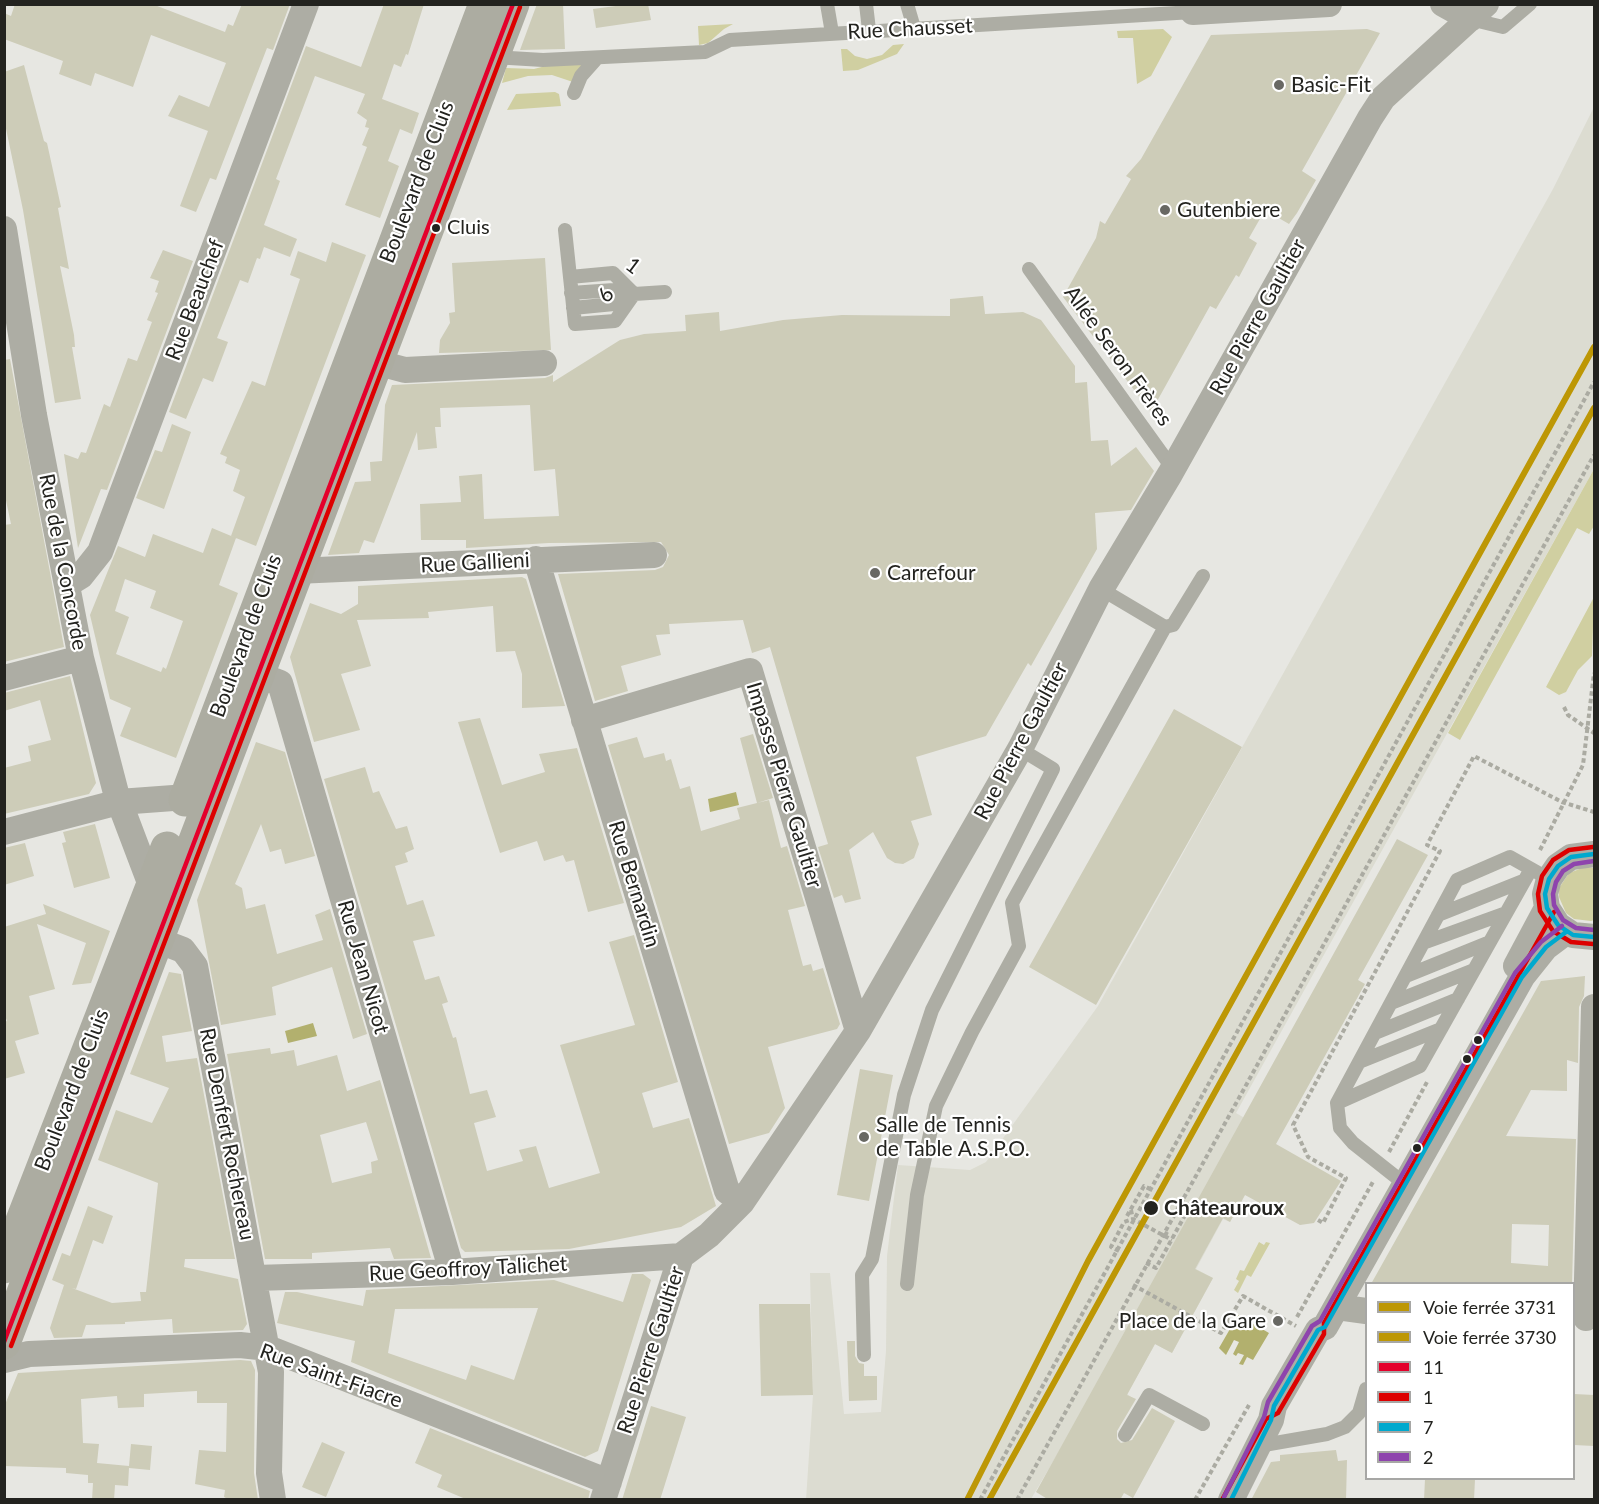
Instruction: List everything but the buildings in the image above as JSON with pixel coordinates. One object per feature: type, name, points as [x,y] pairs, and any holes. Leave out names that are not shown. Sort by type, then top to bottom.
[{"type":"main road","name":"Boulevard de Cluis","points":[[4,1343],[259,675],[296,571],[364,360],[485,4]]},
{"type":"main road","name":"Boulevard de Cluis","points":[[4,1268],[187,797],[364,360],[493,57],[513,4]]},
{"type":"street","name":"Rue Beauchef","points":[[68,584],[81,576],[100,552],[306,4]]},
{"type":"street","name":"Rue Chausset","points":[[1192,12],[1329,4]]},
{"type":"street","points":[[1443,4],[1478,12]]},
{"type":"street","name":"Rue Pierre Gaultier","points":[[606,1491],[681,1256],[709,1235],[742,1202],[858,1030],[1020,749],[1101,589],[1173,469],[1370,118],[1383,98],[1478,12]]},
{"type":"street","name":"Rue de la Concorde","points":[[4,229],[34,415],[81,658],[119,802],[152,888]]},
{"type":"street","points":[[364,360],[405,370],[544,363]]},
{"type":"street","name":"Rue Gallieni","points":[[296,571],[654,555]]},
{"type":"street","name":"Rue Bernardin","points":[[536,560],[728,1191],[742,1202]]},
{"type":"street","points":[[4,678],[81,658]]},
{"type":"street","name":"Impasse Pierre Gaultier","points":[[584,720],[750,671],[858,1030]]},
{"type":"street","name":"Rue Jean Nicot","points":[[259,675],[280,683],[452,1272]]},
{"type":"street","points":[[4,832],[119,802],[187,797]]},
{"type":"street","points":[[1594,854],[1571,856],[1558,866],[1534,876],[1545,894],[1551,917],[1566,932],[1580,937],[1594,937]]},
{"type":"street","points":[[1318,1330],[1316,1322],[1547,908]]},
{"type":"street","points":[[1213,1500],[1261,1413],[1261,1406],[1318,1330],[1325,1327],[1337,1307],[1522,977],[1546,947],[1566,932]]},
{"type":"street","name":"Rue Denfert Rochereau","points":[[157,940],[183,950],[195,966],[268,1348],[271,1372],[269,1473],[273,1500]]},
{"type":"street","points":[[1585,1318],[1594,1008]]},
{"type":"street","name":"Rue Geoffroy Talichet","points":[[255,1278],[452,1272],[681,1256]]},
{"type":"street","points":[[1337,1307],[1365,1311]]},
{"type":"street","name":"Rue Saint-Fiacre","points":[[4,1360],[40,1353],[240,1345],[268,1348],[606,1491]]},
{"type":"street","points":[[1231,1500],[1271,1420],[1261,1406]]},
{"type":"lane","points":[[827,4],[832,33]]},
{"type":"lane","points":[[866,4],[869,30]]},
{"type":"lane","points":[[1478,12],[1503,27],[1530,4]]},
{"type":"lane","points":[[910,6],[914,28]]},
{"type":"lane","name":"Rue Chausset","points":[[493,57],[543,60],[705,52],[730,40],[1192,12]]},
{"type":"lane","points":[[574,93],[581,76],[597,58]]},
{"type":"lane","points":[[565,230],[574,316],[615,304],[634,294],[665,292]]},
{"type":"lane","name":"Allée Seron Frères","points":[[1029,268],[1173,469]]},
{"type":"lane","name":"1","points":[[571,285],[613,273],[634,294]]},
{"type":"lane","points":[[1101,589],[1165,627],[1173,625],[1203,576]]},
{"type":"lane","points":[[907,1284],[917,1195],[936,1106],[972,1032],[1019,946],[1012,903],[1165,627]]},
{"type":"lane","points":[[864,1355],[862,1275],[872,1259],[904,1095],[932,1010],[1053,769],[1020,749]]},
{"type":"lane","points":[[1396,1177],[1353,1143],[1340,1128],[1337,1103],[1457,880],[1510,857],[1534,876]]},
{"type":"lane","points":[[1337,1103],[1420,1066],[1506,913],[1534,876]]},
{"type":"lane","points":[[1438,915],[1534,876]]},
{"type":"lane","points":[[1423,943],[1506,913]]},
{"type":"lane","points":[[1406,976],[1490,942]]},
{"type":"lane","points":[[1391,1003],[1474,970]]},
{"type":"lane","points":[[1375,1033],[1458,999]]},
{"type":"lane","points":[[1359,1062],[1441,1029]]},
{"type":"lane","points":[[1258,1446],[1327,1434],[1345,1427],[1359,1413],[1365,1392]]},
{"type":"lane","points":[[1125,1435],[1149,1395],[1203,1424]]},
{"type":"path","points":[[981,1500],[1594,382]]},
{"type":"path","points":[[1017,1500],[1133,1285],[1163,1235],[1180,1200],[1594,455]]},
{"type":"path","points":[[1562,802],[1583,765],[1594,673]]},
{"type":"path","points":[[1564,706],[1568,715],[1594,733]]},
{"type":"path","points":[[1318,1220],[1323,1223],[1346,1178],[1308,1157],[1293,1125],[1440,851],[1427,844],[1474,756],[1562,802],[1594,812]]},
{"type":"path","points":[[1135,1220],[1131,1210],[1144,1186],[1152,1190]]},
{"type":"path","points":[[1146,1263],[1156,1268],[1192,1207],[1180,1200]]},
{"type":"path","points":[[1119,1251],[1111,1246],[1124,1222],[1135,1220],[1172,1240]]},
{"type":"path","points":[[1133,1285],[1221,1333],[1243,1296],[1293,1324],[1287,1334]]},
{"type":"path","points":[[1195,1500],[1261,1406]]},
{"type":"shaded area","points":[[1594,107],[1594,469],[1236,1113],[1270,1133],[1245,1195],[1230,1222],[1223,1219],[1196,1269],[1213,1278],[1172,1353],[1155,1344],[1127,1394],[1133,1398],[1084,1409],[1031,1499],[806,1500],[813,1395],[810,1273],[830,1273],[844,1414],[881,1412],[886,1351],[887,1256],[898,1165],[970,1170],[986,1162],[1098,1006],[1553,189]]},
{"type":"shaded area","points":[[736,792],[739,805],[710,812],[708,799]]},
{"type":"shaded area","points":[[313,1023],[317,1036],[288,1043],[285,1031]]},
{"type":"shaded area","points":[[1238,1315],[1269,1333],[1253,1360],[1247,1357],[1243,1365],[1239,1364],[1244,1355],[1233,1354],[1239,1342],[1234,1340],[1226,1355],[1219,1348]]},
{"type":"green space","points":[[733,24],[708,43],[699,45],[698,26]]},
{"type":"green space","points":[[1163,29],[1172,37],[1151,76],[1137,84],[1133,38],[1118,38],[1117,31]]},
{"type":"green space","points":[[904,44],[897,54],[858,70],[843,71],[841,49],[847,49],[855,56],[867,59],[882,55],[893,45]]},
{"type":"green space","points":[[585,63],[573,82],[552,75],[528,76],[502,83],[506,68],[534,69],[553,64]]},
{"type":"green space","points":[[555,92],[559,94],[561,106],[507,110],[516,94]]},
{"type":"green space","points":[[1594,469],[1594,526],[1589,534],[1577,528],[1460,740],[1448,733]]},
{"type":"green space","points":[[1594,597],[1592,656],[1578,670],[1566,692],[1559,695],[1546,687]]},
{"type":"green space","points":[[1585,867],[1594,868],[1594,920],[1591,921],[1574,919],[1566,913],[1559,897],[1559,888],[1569,873]]},
{"type":"green space","points":[[1259,1242],[1264,1245],[1266,1242],[1270,1243],[1251,1277],[1247,1275],[1238,1293],[1234,1290],[1239,1281],[1236,1279],[1240,1270],[1244,1271]]},
{"type":"rail line","name":"3731","points":[[967,1500],[1088,1261],[1594,347]]},
{"type":"rail line","name":"3730","points":[[989,1500],[1594,408]]},
{"type":"transit line","name":"11","points":[[4,1342],[513,4]]},
{"type":"transit line","name":"1","points":[[11,1346],[520,7]]},
{"type":"transit line","name":"1","points":[[1593,847],[1569,850],[1553,860],[1542,876],[1538,894],[1540,911],[1553,931],[1571,942],[1593,944]]},
{"type":"transit line","name":"7","points":[[1594,854],[1571,857],[1558,866],[1549,879],[1545,894],[1547,908],[1558,925],[1573,935],[1594,937]]},
{"type":"transit line","name":"2","points":[[1594,861],[1574,864],[1563,871],[1556,882],[1553,894],[1554,905],[1563,920],[1576,928],[1594,930]]},
{"type":"transit line","name":"1","points":[[1222,1500],[1266,1419],[1278,1413],[1324,1334],[1324,1323],[1554,912]]},
{"type":"transit line","name":"2","points":[[1224,1497],[1264,1417],[1268,1402],[1312,1326],[1320,1321],[1515,973],[1541,942],[1562,926]]},
{"type":"transit line","name":"7","points":[[1231,1500],[1271,1420],[1274,1406],[1318,1330],[1325,1327],[1522,977],[1546,947],[1566,932]]},
{"type":"place","name":"Basic-Fit","points":[[1279,85]]},
{"type":"place","name":"Gutenbiere","points":[[1165,210]]},
{"type":"place","name":"Cluis","points":[[436,228]]},
{"type":"place","name":"Carrefour","points":[[875,573]]},
{"type":"place","name":"Salle de Tennis de Table A.S.P.O.","points":[[864,1137]]},
{"type":"place","name":"Châteauroux","points":[[1151,1208]]},
{"type":"place","name":"Place de la Gare","points":[[1278,1321]]}]
